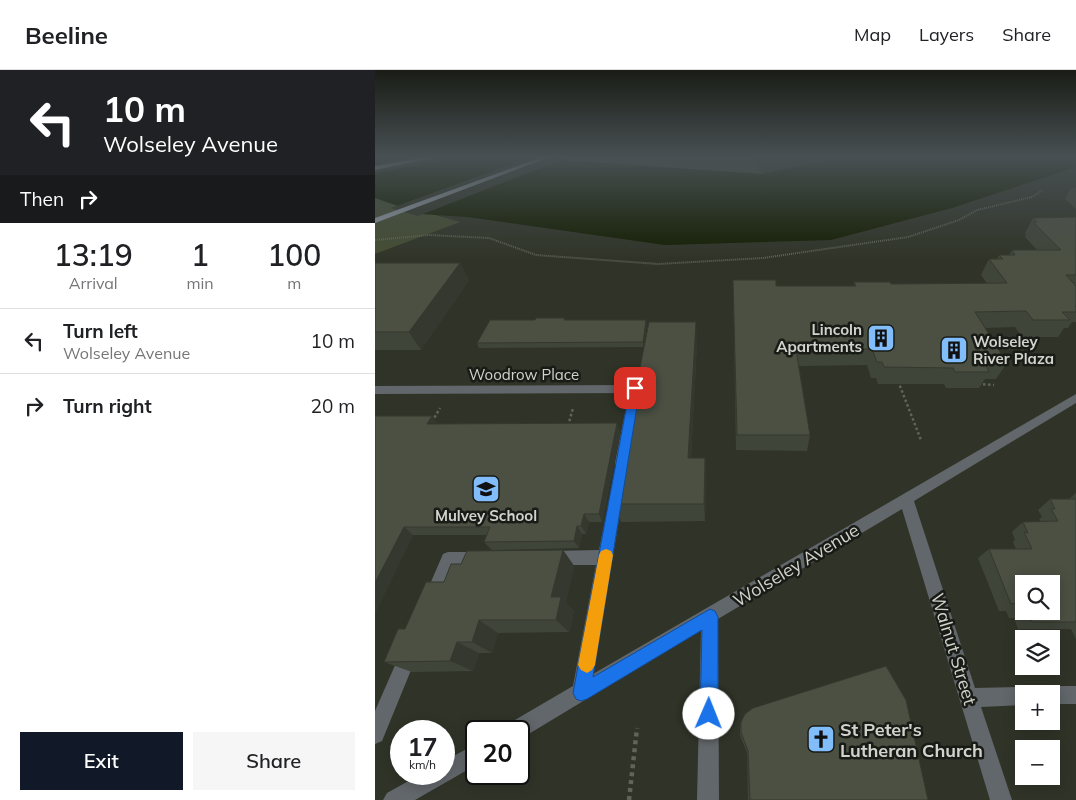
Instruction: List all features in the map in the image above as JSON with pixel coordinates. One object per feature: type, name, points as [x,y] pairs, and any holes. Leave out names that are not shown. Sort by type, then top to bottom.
[{"type":"main road","points":[[375,221],[455,191]]},
{"type":"street","name":"Woodrow Place","points":[[375,390],[635,388],[605,557]]},
{"type":"street","name":"Wolseley Avenue","points":[[530,722],[1076,398]]},
{"type":"street","name":"Walnut Street","points":[[907,499],[1001,800]]},
{"type":"street","points":[[537,558],[605,557],[581,693]]},
{"type":"street","points":[[425,615],[448,560],[497,559]]},
{"type":"street","points":[[708,800],[710,617]]},
{"type":"street","points":[[375,734],[413,642]]},
{"type":"street","points":[[1060,695],[1076,695]]},
{"type":"street","points":[[969,698],[1015,696]]},
{"type":"street","points":[[394,800],[421,785]]},
{"type":"path","points":[[375,240],[429,235],[489,238],[536,255],[658,264],[763,258],[908,237],[959,220],[985,208],[1032,197],[1041,191]]},
{"type":"path","points":[[897,378],[921,440]]},
{"type":"path","points":[[977,384],[994,385]]},
{"type":"path","points":[[431,425],[443,403]]},
{"type":"path","points":[[566,433],[575,403]]},
{"type":"path","points":[[629,800],[637,728]]},
{"type":"shaded area","points":[[375,191],[1003,191],[952,208],[831,240],[665,245],[467,217],[421,214],[375,198]]},
{"type":"shaded area","points":[[375,198],[460,222],[375,254]]},
{"type":"pier","points":[[437,191],[482,191],[418,216],[391,208]]},
{"type":"building","points":[[1076,217],[1076,275],[1066,275],[1076,286],[1076,312],[1062,312],[1070,320],[1033,320],[1026,311],[975,312],[1007,363],[985,363],[989,372],[955,372],[953,368],[884,367],[882,362],[877,362],[872,349],[796,350],[810,435],[737,435],[733,280],[776,280],[776,286],[856,286],[854,282],[890,282],[891,284],[1007,283],[989,259],[1003,259],[999,255],[1015,255],[1012,250],[1061,250],[1033,222],[1037,222],[1033,218]]},
{"type":"building","points":[[375,263],[460,263],[409,332],[375,332]]},
{"type":"building","points":[[536,318],[646,320],[643,342],[477,343],[490,320],[535,320]]},
{"type":"building","points":[[649,322],[696,322],[688,458],[705,458],[704,504],[613,504]]},
{"type":"building","name":"Mulvey School","points":[[375,416],[432,416],[427,424],[617,423],[599,514],[584,514],[581,526],[577,526],[574,541],[484,542],[490,527],[404,527],[375,583]]},
{"type":"building","points":[[1050,499],[1076,499],[1076,622],[1032,622],[1031,620],[1060,620],[1060,575],[1015,575],[1015,603],[1011,604],[989,549],[1032,549],[1024,532],[1028,533],[1023,522],[1058,521],[1051,509],[1055,509]]},
{"type":"building","points":[[563,550],[551,597],[561,597],[556,620],[479,620],[472,642],[457,642],[450,661],[384,662],[398,629],[405,629],[426,582],[444,582],[451,564],[461,564],[467,551]]},
{"type":"building","name":"St Peter's Lutheran Church","points":[[886,666],[906,700],[928,800],[750,800],[748,751],[741,732],[741,722],[745,714],[753,708]]},
{"type":"slow traffic","points":[[587,665],[606,555]]},
{"type":"place","name":"Lincoln Apartments","points":[[881,338]]},
{"type":"place","name":"Wolseley River Plaza","points":[[954,350]]},
{"type":"place","name":"Mulvey School","points":[[486,489]]},
{"type":"place","name":"St Peter's Lutheran Church","points":[[821,739]]},
{"type":"route","points":[[635,388],[581,693],[710,617],[709,714]]}]
